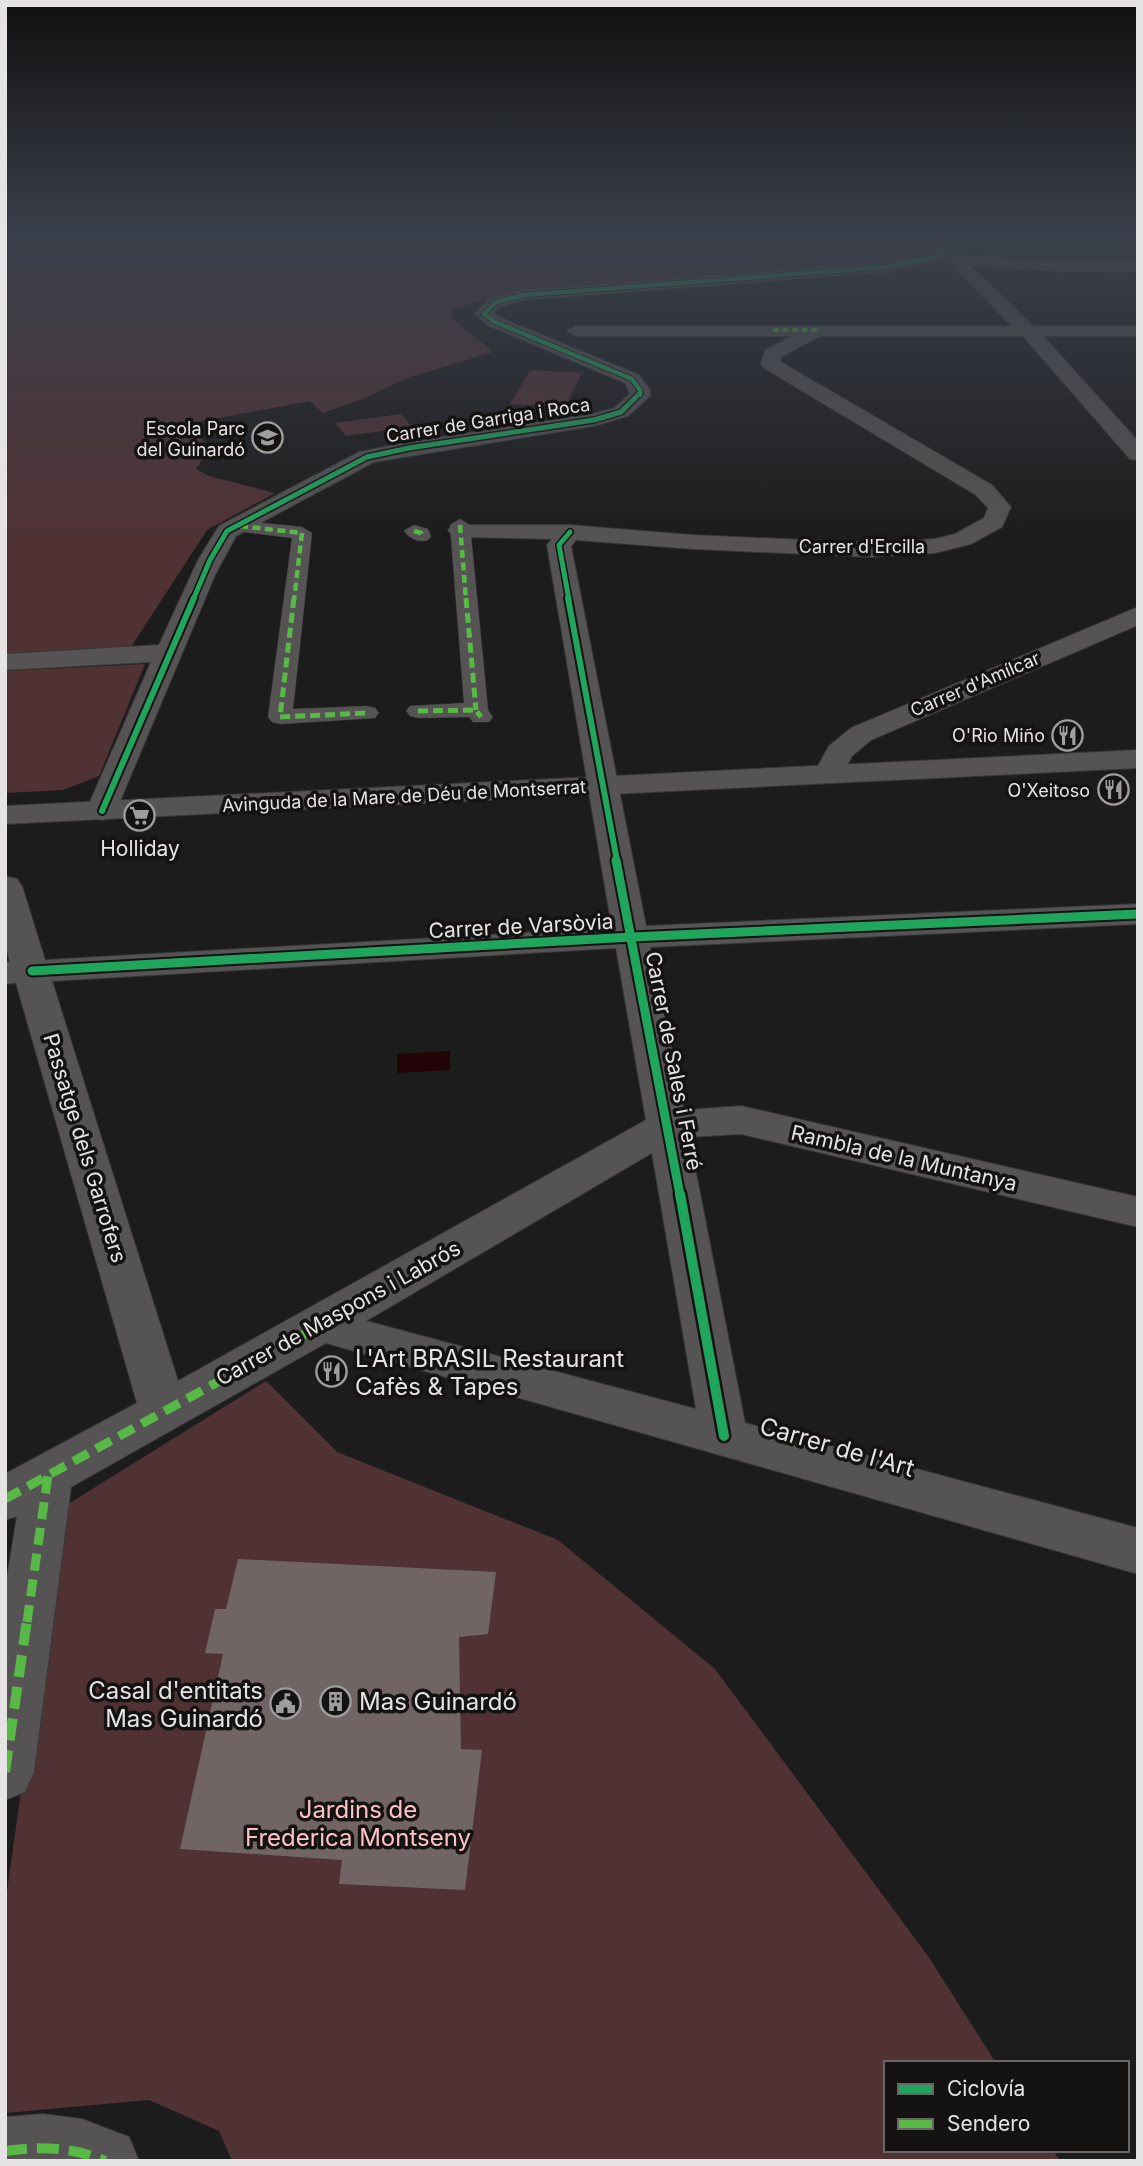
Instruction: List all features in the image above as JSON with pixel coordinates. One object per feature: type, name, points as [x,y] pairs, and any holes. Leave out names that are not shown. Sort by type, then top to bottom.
[{"type":"street","name":"Carrer de Garriga i Roca","points":[[102,811],[168,653],[181,632],[217,547],[227,531],[367,457],[387,451],[594,420],[621,412],[640,396],[640,390],[632,379],[527,335]]},
{"type":"street","name":"Carrer d'Ercilla","points":[[460,528],[872,550],[947,543],[993,522],[1000,507],[984,491],[771,364],[772,354],[809,335]]},
{"type":"street","points":[[1032,335],[1138,454]]},
{"type":"street","points":[[236,526],[302,533],[280,717],[367,713]]},
{"type":"street","points":[[418,711],[478,714],[460,528]]},
{"type":"street","name":"Carrer de Sales i Ferré","points":[[570,532],[559,545],[669,1125],[724,1436]]},
{"type":"street","name":"Carrer d'Amílcar","points":[[829,773],[839,752],[861,734],[1138,615]]},
{"type":"street","points":[[5,662],[168,653]]},
{"type":"street","name":"Avinguda de la Mare de Déu de Montserrat","points":[[5,815],[1138,759]]},
{"type":"street","name":"Passatge dels Garrofers","points":[[5,886],[19,972],[163,1410]]},
{"type":"street","name":"Carrer de Varsòvia","points":[[19,972],[632,937],[1138,914]]},
{"type":"street","name":"Rambla de la Muntanya","points":[[669,1125],[741,1120],[1138,1212]]},
{"type":"street","name":"Carrer de Maspons i Labrós","points":[[27,1487],[323,1324],[669,1125]]},
{"type":"street","name":"Carrer de l'Art","points":[[323,1324],[357,1336],[1138,1551]]},
{"type":"street","points":[[5,1772],[27,1487]]},
{"type":"street","points":[[5,2151],[32,2147],[66,2151],[105,2161]]},
{"type":"green space","points":[[5,335],[473,335],[493,352],[407,378],[363,399],[323,413],[310,401],[192,423],[209,450],[196,469],[209,476],[275,493],[207,530],[131,647],[5,654]]},
{"type":"green space","points":[[530,370],[582,373],[565,407],[510,404]]},
{"type":"green space","points":[[401,414],[412,427],[346,436],[335,423]]},
{"type":"green space","points":[[145,664],[99,776],[63,790],[5,793],[5,671]]},
{"type":"green space","name":"Jardins de Frederica Montseny","points":[[266,1381],[337,1452],[558,1540],[715,1669],[928,1956],[995,2061],[884,2061],[884,2152],[1054,2152],[1060,2161],[232,2161],[219,2131],[149,2100],[5,2113],[5,1906],[60,1509]]},
{"type":"shaded area","points":[[450,1051],[450,1070],[397,1073],[397,1054]]},
{"type":"building","name":"Mas Guinardó","points":[[238,1559],[496,1572],[488,1634],[459,1637],[461,1749],[482,1750],[465,1890],[339,1884],[342,1860],[180,1849],[223,1654],[205,1653],[215,1609],[226,1609]]},
{"type":"marked path","points":[[460,525],[476,710]]},
{"type":"marked path","points":[[240,526],[302,533],[280,717],[367,713]]},
{"type":"marked path","points":[[414,531],[421,533],[421,536]]},
{"type":"marked path","points":[[418,711],[476,710],[481,717]]},
{"type":"marked path","points":[[5,1499],[323,1324]]},
{"type":"marked path","points":[[5,1772],[48,1475]]},
{"type":"marked path","points":[[5,2151],[56,2148],[82,2152],[105,2161]]},
{"type":"cycle path","points":[[102,811],[168,653],[184,623],[210,560],[227,531],[367,457],[409,448],[594,420],[621,412],[640,396],[640,390],[632,379],[527,335]]},
{"type":"cycle path","points":[[570,532],[559,545],[724,1436]]},
{"type":"cycle path","points":[[32,971],[632,937],[1138,914]]},
{"type":"place","name":"Escola Parc del Guinardó","points":[[268,438]]},
{"type":"place","name":"O'Rio Miño","points":[[1068,735]]},
{"type":"place","name":"O'Xeitoso","points":[[1113,790]]},
{"type":"place","name":"Holliday","points":[[140,816]]},
{"type":"place","name":"L'Art BRASIL Restaurant Cafès & Tapes","points":[[332,1372]]},
{"type":"place","name":"Mas Guinardó","points":[[336,1701]]},
{"type":"place","name":"Casal d'entitats Mas Guinardó","points":[[286,1704]]}]
